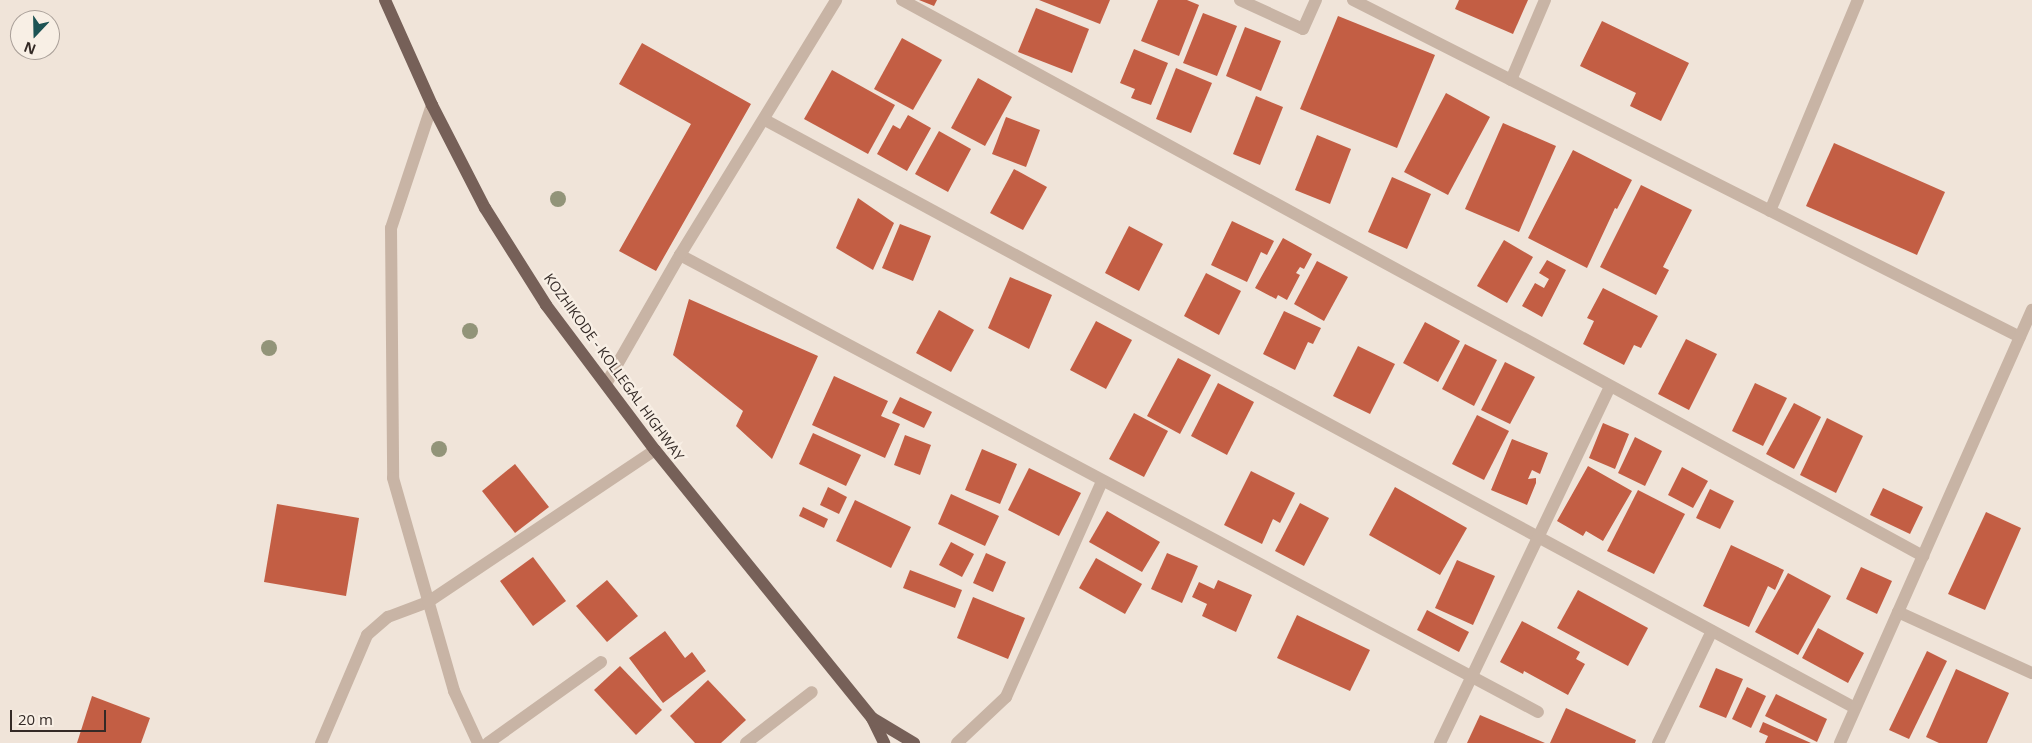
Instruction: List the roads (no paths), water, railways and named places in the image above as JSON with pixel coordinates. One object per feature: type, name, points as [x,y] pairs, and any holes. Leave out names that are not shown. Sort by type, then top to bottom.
[{"type":"main road","name":"KOZHIKODE - KOLLEGAL HIGHWAY","points":[[385,0],[432,105],[485,208],[546,304],[655,450],[872,718],[884,743]]},
{"type":"main road","name":"KOZHIKODE - KOLLEGAL HIGHWAY","points":[[872,718],[914,743]]},
{"type":"street","points":[[606,384],[680,255],[765,120],[836,0]]},
{"type":"street","points":[[902,0],[1923,556]]},
{"type":"street","points":[[1240,0],[1304,28],[1316,0]]},
{"type":"street","points":[[1352,0],[2020,338]]},
{"type":"street","points":[[1511,80],[1545,0]]},
{"type":"street","points":[[1770,211],[1858,0]]},
{"type":"street","points":[[432,105],[391,228],[393,478],[454,692],[478,743]]},
{"type":"street","points":[[765,120],[1855,708]]},
{"type":"street","points":[[680,255],[1538,712]]},
{"type":"street","points":[[1840,743],[2032,310]]},
{"type":"street","points":[[1440,743],[1610,387]]},
{"type":"street","points":[[321,743],[367,635],[388,617],[428,602],[655,450]]},
{"type":"street","points":[[957,743],[1006,697],[1102,480]]},
{"type":"street","points":[[1898,612],[2032,672]]},
{"type":"street","points":[[1658,743],[1712,632]]},
{"type":"street","points":[[488,743],[601,662]]},
{"type":"street","points":[[746,743],[812,692]]}]
